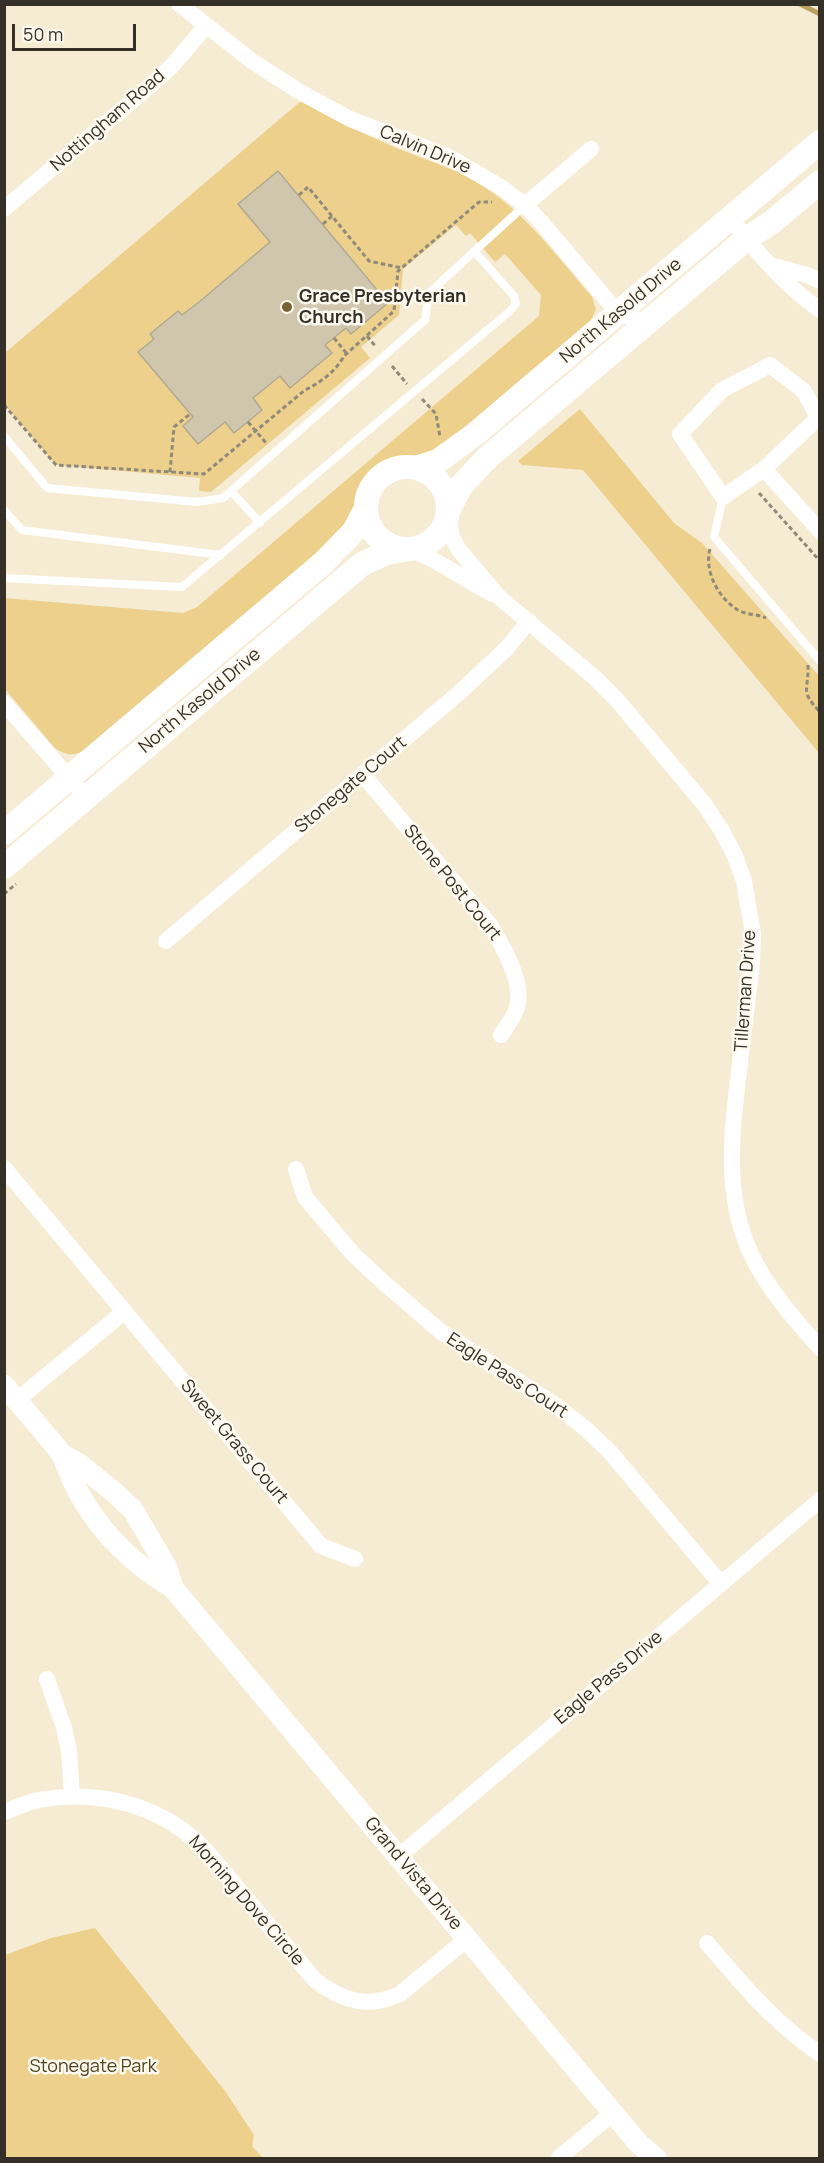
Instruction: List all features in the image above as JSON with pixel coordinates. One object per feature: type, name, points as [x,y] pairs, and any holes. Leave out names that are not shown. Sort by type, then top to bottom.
[{"type":"main road","name":"North Kasold Drive","points":[[415,468],[438,461],[452,452],[819,142]]},
{"type":"main road","name":"North Kasold Drive","points":[[448,513],[461,486],[487,459],[746,238],[772,222],[819,182]]},
{"type":"main road","points":[[398,468],[415,468],[424,471],[439,482],[444,490],[448,513],[442,530],[435,540],[423,547],[407,550],[392,547],[377,537],[368,520],[366,508],[369,492],[378,478],[398,468]]},
{"type":"main road","name":"North Kasold Drive","points":[[4,833],[323,563],[354,531],[366,508]]},
{"type":"main road","name":"North Kasold Drive","points":[[13,873],[87,798],[362,564],[386,553],[407,550]]},
{"type":"street","name":"Calvin Drive","points":[[179,4],[252,61],[300,92],[350,119],[456,161],[499,186],[618,313]]},
{"type":"street","name":"Nottingham Road","points":[[4,209],[171,67],[206,26]]},
{"type":"street","points":[[520,210],[591,149]]},
{"type":"street","points":[[730,218],[789,286],[819,310]]},
{"type":"street","points":[[768,264],[807,275],[819,282]]},
{"type":"street","points":[[618,313],[647,323]]},
{"type":"street","points":[[770,366],[804,391],[819,417],[764,468],[723,497],[680,434],[722,390],[770,366]]},
{"type":"street","points":[[764,468],[818,528]]},
{"type":"street","name":"Tillerman Drive","points":[[448,513],[453,539],[459,550],[499,597],[568,654],[617,700],[705,805],[735,856],[749,903],[753,934],[731,1143],[735,1202],[742,1232],[755,1263],[770,1287],[819,1348]]},
{"type":"street","name":"Tillerman Drive","points":[[407,550],[440,562],[472,584],[499,597]]},
{"type":"street","name":"Stonegate Court","points":[[166,941],[467,686],[506,648],[529,621]]},
{"type":"street","points":[[4,702],[87,798]]},
{"type":"street","name":"Stone Post Court","points":[[363,775],[489,925],[503,947],[513,969],[518,993],[517,1010],[501,1035]]},
{"type":"street","name":"Sweet Grass Court","points":[[4,1168],[321,1546],[355,1559]]},
{"type":"street","name":"Eagle Pass Court","points":[[296,1169],[305,1197],[353,1254],[440,1331],[554,1404],[587,1430],[610,1452],[721,1584]]},
{"type":"street","points":[[11,1393],[124,1311]]},
{"type":"street","name":"Grand Vista Drive","points":[[11,1393],[62,1454],[80,1464],[132,1510],[167,1568],[173,1588]]},
{"type":"street","name":"Grand Vista Drive","points":[[62,1454],[69,1475],[104,1533],[120,1550],[173,1588],[612,2113],[639,2144],[656,2158]]},
{"type":"street","name":"Eagle Pass Drive","points":[[398,1857],[819,1500]]},
{"type":"street","points":[[47,1679],[64,1728],[69,1751],[72,1796]]},
{"type":"street","name":"Morning Dove Circle","points":[[4,1812],[38,1800],[72,1796],[124,1802],[146,1809],[170,1821],[210,1856],[315,1980],[332,1993],[351,2000],[370,2002],[389,1999],[400,1994],[467,1939]]},
{"type":"street","points":[[707,1943],[763,2008],[792,2035],[819,2054]]},
{"type":"street","points":[[559,2158],[612,2113]]},
{"type":"lane","points":[[4,436],[47,488],[197,502],[223,498],[425,320],[429,293],[520,210]]},
{"type":"lane","points":[[4,578],[182,587],[510,311],[516,304],[514,296],[474,251]]},
{"type":"lane","points":[[231,491],[260,522]]},
{"type":"lane","points":[[723,497],[714,537],[819,661]]},
{"type":"lane","points":[[4,510],[22,530],[221,555]]},
{"type":"path","points":[[299,195],[308,187],[369,261],[402,268]]},
{"type":"path","points":[[4,405],[56,465],[204,474],[305,390],[317,384],[340,364],[346,354],[394,311],[398,271],[479,202],[491,201],[520,210]]},
{"type":"path","points":[[323,224],[332,216]]},
{"type":"path","points":[[334,338],[346,354]]},
{"type":"path","points":[[170,472],[174,427],[190,414]]},
{"type":"path","points":[[248,422],[274,453]]},
{"type":"path","points":[[747,480],[819,561]]},
{"type":"path","points":[[718,542],[709,550],[708,569],[718,591],[737,610],[769,619]]},
{"type":"path","points":[[807,663],[808,678],[805,692],[809,702],[819,712]]},
{"type":"path","points":[[4,894],[13,873]]},
{"type":"green space","points":[[301,101],[362,133],[458,172],[486,188],[520,215],[550,247],[592,297],[596,309],[591,320],[477,423],[426,457],[390,460],[373,471],[362,486],[352,523],[84,750],[73,754],[66,754],[55,748],[5,689],[4,598],[183,613],[197,607],[539,316],[541,295],[505,254],[495,262],[470,233],[466,236],[456,225],[403,269],[399,315],[361,347],[370,358],[211,492],[199,491],[200,478],[56,465],[5,405],[5,353]],"holes":[[[278,171],[388,302],[351,334],[335,316],[338,335],[330,341],[321,330],[316,335],[331,354],[290,388],[280,376],[253,398],[262,410],[234,433],[225,422],[198,444],[183,426],[195,416],[190,413],[139,351],[154,339],[151,335],[178,311],[182,315],[270,242],[239,204]]]},
{"type":"green space","points":[[580,409],[674,523],[702,543],[819,676],[819,753],[583,470],[522,465],[518,461]]},
{"type":"green space","name":"Stonegate Park","points":[[95,1928],[225,2091],[254,2135],[252,2146],[263,2158],[5,2158],[5,1955],[51,1938]]},
{"type":"building","name":"Grace Presbyterian Church","points":[[278,171],[388,303],[351,334],[346,328],[325,345],[332,353],[290,388],[280,376],[253,398],[262,410],[234,433],[225,422],[198,444],[183,426],[193,417],[138,352],[154,339],[150,334],[178,311],[182,315],[199,302],[270,242],[238,204]]},
{"type":"waterway","points":[[800,4],[820,14]]},
{"type":"place","name":"Grace Presbyterian Church","points":[[287,307]]}]
